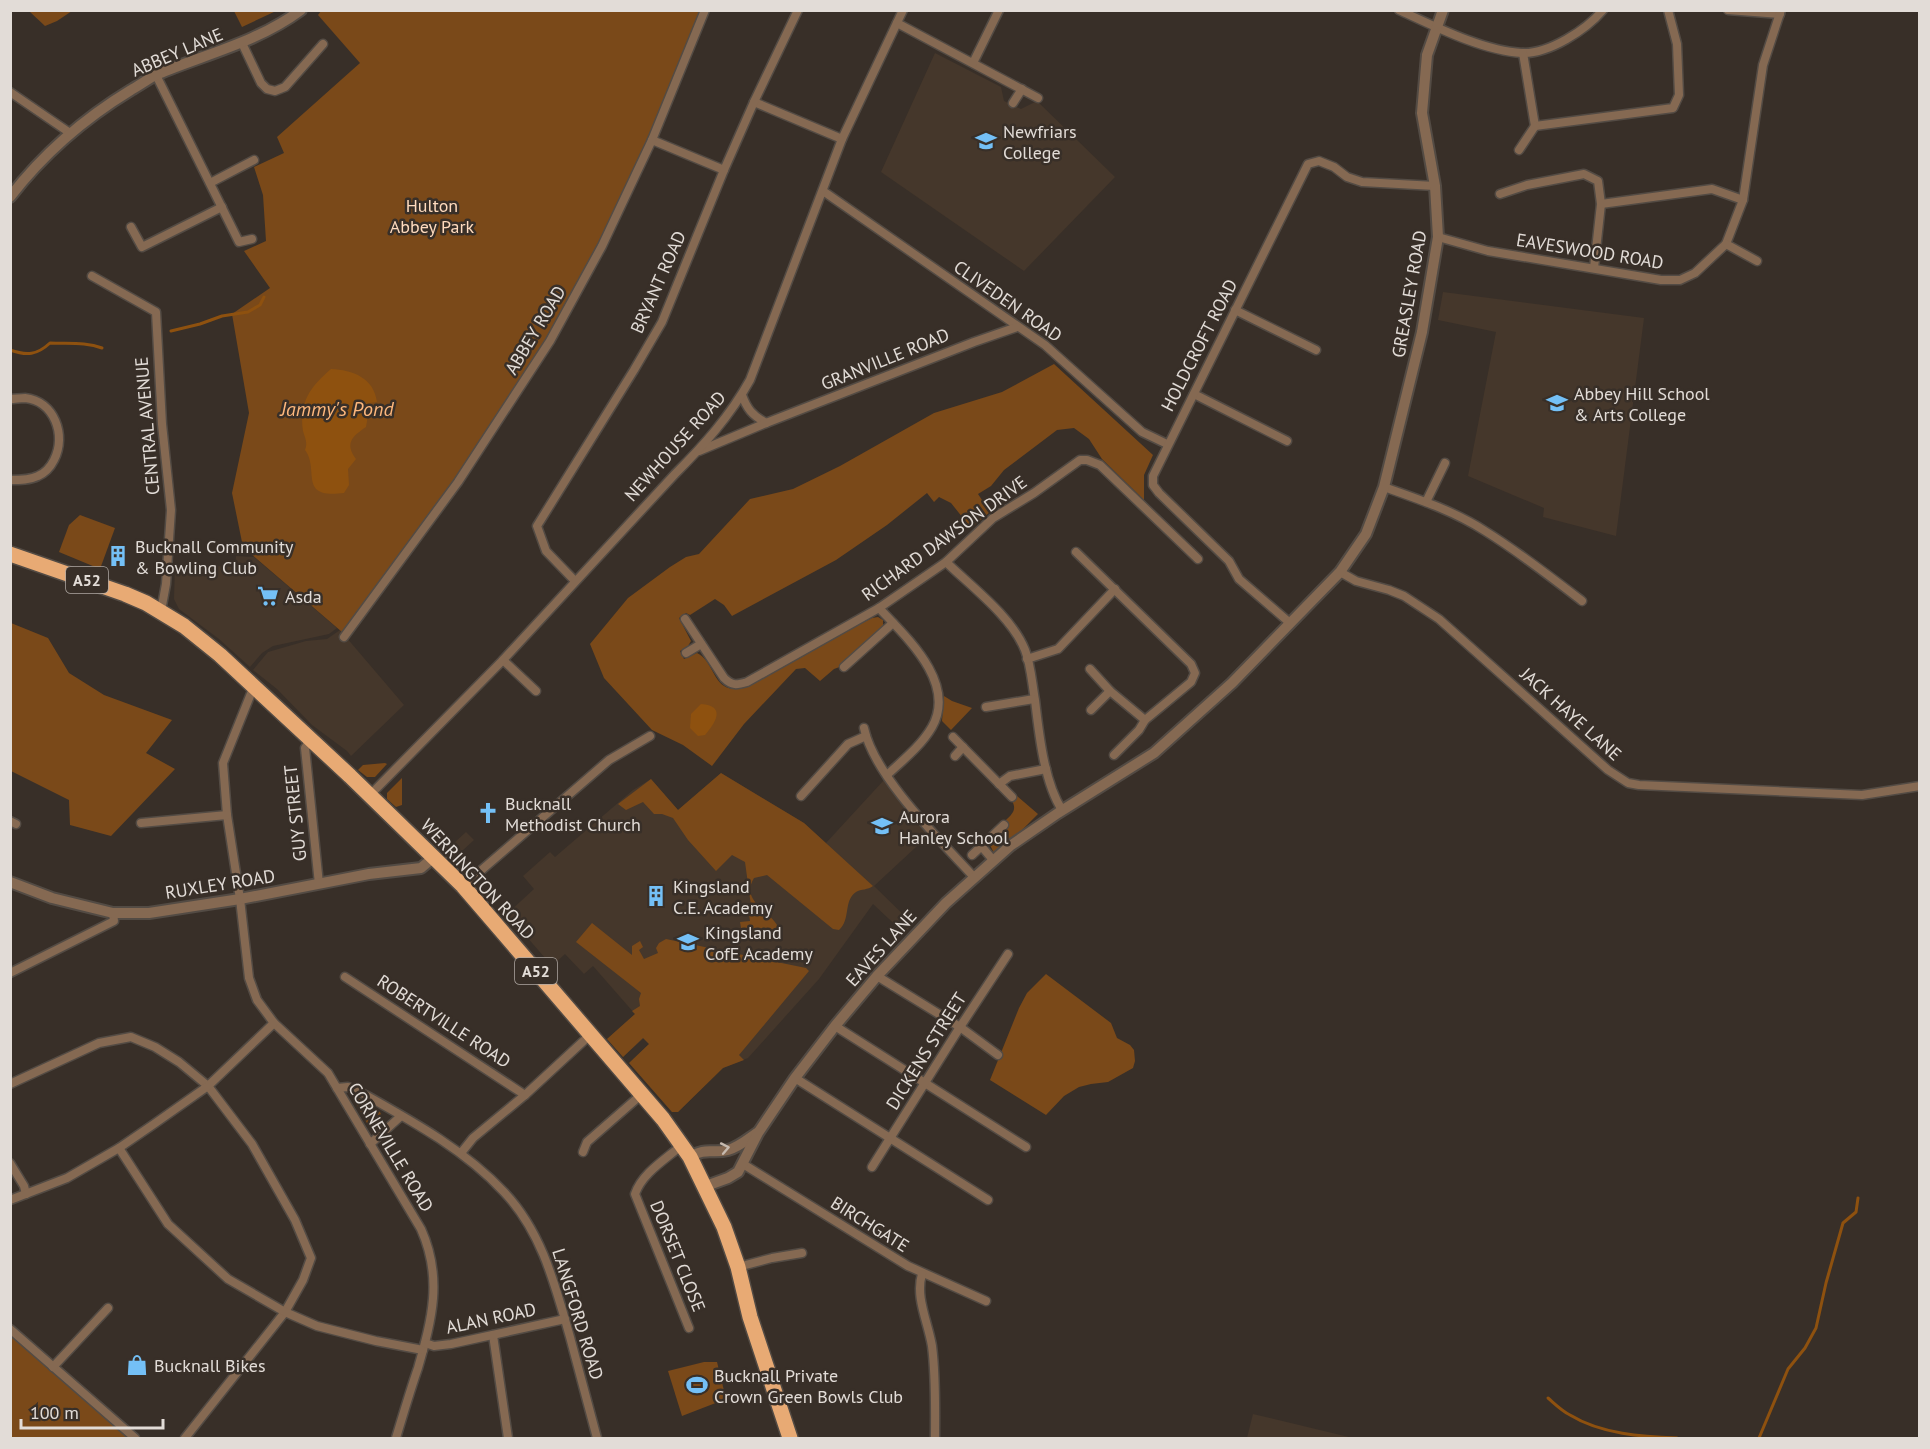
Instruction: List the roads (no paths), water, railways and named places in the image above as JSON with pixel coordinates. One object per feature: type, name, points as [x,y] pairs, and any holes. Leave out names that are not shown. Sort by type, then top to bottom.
[{"type":"highway","name":"WERRINGTON ROAD","points":[[10,554],[125,594],[161,611],[201,639],[311,739],[463,886],[642,1094],[686,1151],[706,1186],[724,1227],[738,1267],[750,1317],[790,1438]]},
{"type":"street","name":"ABBEY LANE","points":[[10,196],[70,133],[104,106],[156,75],[242,43],[275,28],[301,10]]},
{"type":"street","name":"ABBEY ROAD","points":[[344,637],[458,482],[550,341],[602,246],[652,140],[705,10]]},
{"type":"street","name":"BRYANT ROAD","points":[[576,581],[546,550],[537,526],[662,322],[724,170],[798,10]]},
{"type":"street","name":"NEWHOUSE ROAD","points":[[370,795],[503,660],[697,452],[725,420],[742,395],[750,380],[842,139],[903,10]]},
{"type":"street","points":[[973,63],[999,10]]},
{"type":"street","points":[[1399,10],[1488,46],[1524,53],[1550,47],[1569,38],[1593,22],[1603,10]]},
{"type":"street","name":"GREASLEY ROAD","points":[[1290,623],[1340,572],[1366,534],[1384,487],[1422,332],[1438,237],[1435,186],[1422,113],[1426,55],[1443,10]]},
{"type":"street","points":[[1535,126],[1673,108],[1679,95],[1677,44],[1668,10]]},
{"type":"street","name":"EAVESWOOD ROAD","points":[[1438,237],[1488,251],[1661,280],[1680,280],[1695,273],[1726,244],[1743,200],[1763,65],[1780,12],[1728,10]]},
{"type":"street","points":[[897,23],[1038,98]]},
{"type":"street","points":[[242,43],[261,83],[267,89],[275,91],[285,87],[323,44]]},
{"type":"street","points":[[1519,150],[1535,126],[1524,53]]},
{"type":"street","points":[[156,75],[239,242],[252,239]]},
{"type":"street","points":[[1013,103],[1022,89]]},
{"type":"street","points":[[10,92],[70,133]]},
{"type":"street","points":[[754,102],[842,139]]},
{"type":"street","points":[[652,140],[724,170]]},
{"type":"street","points":[[210,183],[254,160]]},
{"type":"street","name":"HOLDCROFT ROAD","points":[[1290,623],[1239,579],[1229,561],[1159,493],[1153,485],[1153,476],[1308,164],[1319,161],[1334,167],[1347,177],[1362,182],[1435,186]]},
{"type":"street","points":[[1500,194],[1527,185],[1584,174],[1598,181],[1601,204],[1594,268]]},
{"type":"street","points":[[1601,204],[1712,189],[1743,200]]},
{"type":"street","name":"CLIVEDEN ROAD","points":[[823,191],[1045,345],[1142,432],[1167,444]]},
{"type":"street","points":[[131,227],[142,247],[222,207]]},
{"type":"street","points":[[1726,244],[1757,261]]},
{"type":"street","name":"CENTRAL AVENUE","points":[[92,276],[156,312],[162,423],[171,510],[166,584],[161,611]]},
{"type":"street","points":[[1235,310],[1316,350]]},
{"type":"street","name":"GRANVILLE ROAD","points":[[697,452],[766,423],[1017,327]]},
{"type":"street","points":[[1194,394],[1287,441]]},
{"type":"street","points":[[742,395],[747,408],[754,416],[766,423]]},
{"type":"street","points":[[10,399],[26,398],[41,404],[51,414],[59,428],[60,441],[58,453],[51,466],[40,476],[25,480],[10,480]]},
{"type":"street","name":"RICHARD DAWSON DRIVE","points":[[685,619],[724,678],[736,685],[747,682],[879,608],[946,562],[993,518],[1034,493],[1080,460],[1100,465],[1198,559]]},
{"type":"street","points":[[1426,502],[1445,463]]},
{"type":"street","points":[[1384,487],[1426,502],[1484,530],[1558,582],[1582,602]]},
{"type":"street","points":[[1076,552],[1191,663],[1195,673],[1191,682],[1145,720],[1139,730],[1114,755]]},
{"type":"street","points":[[946,562],[1009,623],[1025,651],[1033,682],[1046,768],[1060,812]]},
{"type":"street","name":"JACK HAYE LANE","points":[[1340,572],[1356,581],[1404,596],[1439,619],[1608,770],[1628,783],[1862,795],[1920,786]]},
{"type":"street","points":[[1027,659],[1058,649],[1115,589]]},
{"type":"street","points":[[879,608],[929,666],[936,682],[939,699],[936,716],[922,742],[887,775]]},
{"type":"street","points":[[844,667],[893,623]]},
{"type":"street","name":"EAVES LANE","points":[[706,1186],[738,1172],[758,1133],[795,1078],[835,1026],[877,976],[973,876],[1010,846],[1060,812],[1154,753],[1232,683],[1290,623]]},
{"type":"street","points":[[686,653],[701,644]]},
{"type":"street","points":[[503,660],[536,691]]},
{"type":"street","points":[[1090,669],[1145,720]]},
{"type":"street","name":"CORNEVILLE ROAD","points":[[254,686],[223,763],[227,815],[250,984],[256,1000],[274,1023],[327,1071],[421,1229],[428,1245],[433,1270],[432,1319],[396,1438]]},
{"type":"street","points":[[1091,710],[1110,690]]},
{"type":"street","points":[[986,706],[1034,699]]},
{"type":"street","points":[[801,796],[848,744],[865,732],[887,775],[918,816],[973,876]]},
{"type":"street","points":[[463,886],[609,760],[650,736]]},
{"type":"street","points":[[953,737],[1012,797]]},
{"type":"street","name":"GUY STREET","points":[[311,739],[305,748],[319,884]]},
{"type":"street","points":[[955,756],[963,747]]},
{"type":"street","points":[[999,784],[1010,776],[1046,768]]},
{"type":"street","points":[[141,823],[227,815]]},
{"type":"street","points":[[972,855],[1004,825]]},
{"type":"street","points":[[981,847],[993,860]]},
{"type":"street","name":"RUXLEY ROAD","points":[[10,882],[52,898],[114,913],[149,913],[240,899],[369,874],[421,868],[434,857]]},
{"type":"street","points":[[10,973],[114,921],[114,913]]},
{"type":"street","name":"DICKENS STREET","points":[[872,1167],[1008,954]]},
{"type":"street","points":[[877,976],[960,1027],[998,1055]]},
{"type":"street","name":"ROBERTVILLE ROAD","points":[[345,977],[525,1095]]},
{"type":"street","points":[[10,1200],[67,1178],[119,1148],[208,1086],[274,1023]]},
{"type":"street","points":[[835,1026],[1026,1147]]},
{"type":"street","points":[[461,1153],[473,1138],[525,1095],[590,1035]]},
{"type":"street","points":[[10,1084],[99,1043],[131,1037],[155,1047],[179,1062],[208,1086],[252,1144],[296,1220],[311,1258],[303,1281],[285,1312],[185,1438]]},
{"type":"street","points":[[795,1078],[988,1200]]},
{"type":"street","name":"LANGFORD ROAD","points":[[337,1088],[348,1087],[356,1090],[461,1153],[506,1193],[526,1221],[550,1270],[597,1438]]},
{"type":"street","points":[[583,1152],[587,1142],[642,1094]]},
{"type":"street","points":[[370,1144],[401,1116]]},
{"type":"street","name":"EAVES LANE","points":[[686,1151],[726,1150],[758,1133]]},
{"type":"street","name":"ALAN ROAD","points":[[119,1148],[168,1224],[228,1279],[285,1312],[317,1326],[376,1341],[424,1347],[441,1346],[565,1319]]},
{"type":"street","name":"DORSET CLOSE","points":[[686,1151],[644,1178],[635,1194],[689,1328]]},
{"type":"street","points":[[10,1163],[24,1186],[26,1194]]},
{"type":"street","name":"BIRCHGATE","points":[[743,1164],[922,1274],[986,1301]]},
{"type":"street","points":[[738,1267],[802,1252]]},
{"type":"street","points":[[922,1274],[919,1290],[932,1344],[935,1373],[935,1438]]},
{"type":"street","points":[[53,1367],[108,1308]]},
{"type":"street","points":[[10,1329],[135,1438]]},
{"type":"street","points":[[493,1335],[508,1438]]},
{"type":"water","name":"Jammy's Pond","points":[[331,369],[347,371],[367,381],[372,387],[377,402],[370,403],[366,427],[351,441],[351,449],[356,459],[348,469],[349,485],[344,493],[329,494],[320,492],[312,481],[311,466],[305,450],[302,421],[308,396],[317,382]]},
{"type":"water","points":[[701,704],[714,708],[716,715],[713,725],[705,735],[698,736],[690,728],[691,714]]},
{"type":"waterway","points":[[171,331],[222,316],[248,312],[260,305],[264,297]]},
{"type":"waterway","points":[[10,350],[32,353],[50,343],[83,344],[102,348]]},
{"type":"waterway","points":[[1759,1438],[1788,1369],[1805,1348],[1816,1328],[1843,1223],[1856,1212],[1858,1198]]},
{"type":"waterway","points":[[1548,1398],[1567,1413],[1595,1426],[1636,1435],[1677,1438]]},
{"type":"place","name":"Newfriars College","points":[[986,141]]},
{"type":"place","name":"Abbey Hill School & Arts College","points":[[1557,403]]},
{"type":"place","name":"Bucknall Community & Bowling Club","points":[[118,556]]},
{"type":"place","name":"Asda","points":[[268,596]]},
{"type":"place","name":"Bucknall Methodist Church","points":[[488,813]]},
{"type":"place","name":"Aurora Hanley School","points":[[882,826]]},
{"type":"place","name":"Kingsland C.E. Academy","points":[[656,896]]},
{"type":"place","name":"Kingsland CofE Academy","points":[[688,942]]},
{"type":"place","name":"Bucknall Bikes","points":[[137,1365]]},
{"type":"place","name":"Bucknall Private Crown Green Bowls Club","points":[[697,1385]]},
{"type":"park label","name":"Hulton Abbey Park","points":[[432,215]]}]
